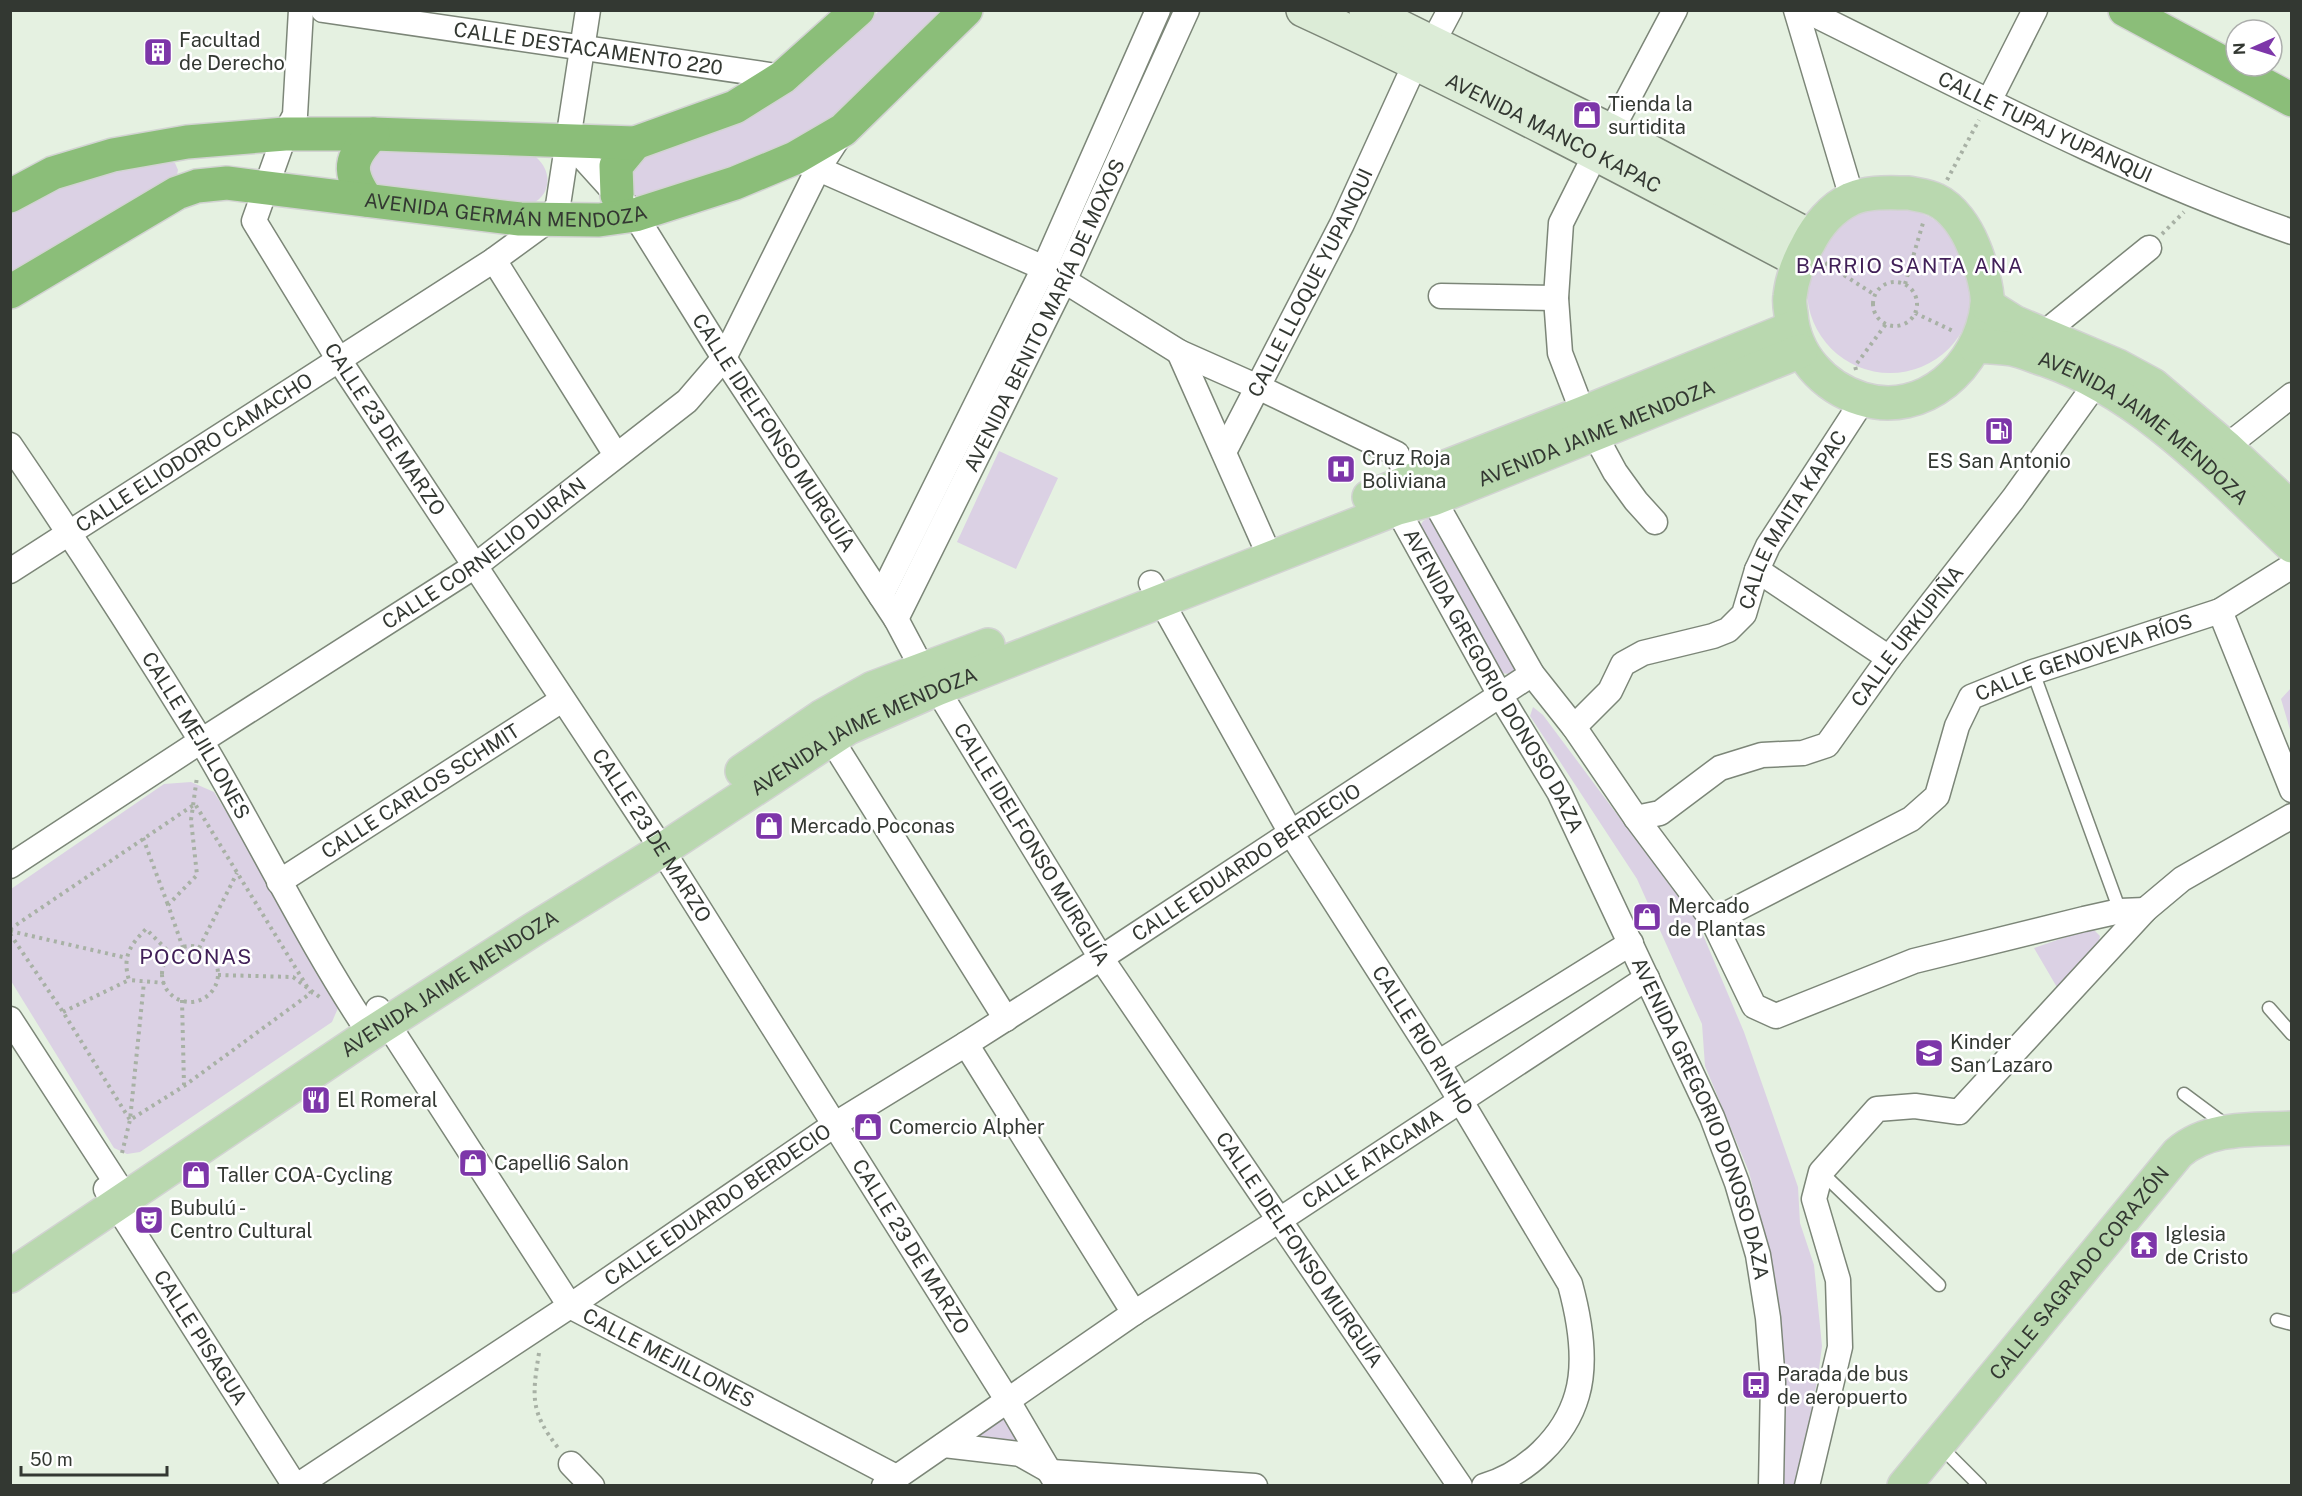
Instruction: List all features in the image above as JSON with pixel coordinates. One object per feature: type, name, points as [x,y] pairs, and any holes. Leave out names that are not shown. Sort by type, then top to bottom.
[{"type":"highway","points":[[10,196],[53,173],[113,155],[187,142],[285,134],[373,134],[635,143],[735,107],[783,78],[858,10]]},
{"type":"highway","points":[[2125,10],[2292,100]]},
{"type":"highway","name":"AVENIDA GERMÁN MENDOZA","points":[[10,292],[177,193],[197,186],[227,183],[520,219],[599,220],[626,205],[735,183],[807,163],[961,13]]},
{"type":"highway","points":[[367,201],[353,177],[353,161],[360,147],[373,134]]},
{"type":"highway","points":[[626,205],[616,166],[635,143]]},
{"type":"highway","points":[[162,147],[177,155],[182,168],[177,193]]},
{"type":"main road","name":"AVENIDA MANCO KAPAC","points":[[1303,10],[1424,52],[1603,142],[1804,252]]},
{"type":"main road","name":"AVENIDA MANCO KAPAC","points":[[1366,10],[1424,52]]},
{"type":"main road","points":[[1909,193],[1936,200],[1953,213],[1967,231],[1980,262],[1988,305],[1976,344],[1952,378],[1924,396],[1904,401],[1884,402],[1863,400],[1838,390],[1817,373],[1796,339],[1789,297],[1804,252],[1827,216],[1852,198],[1868,194],[1909,193]]},
{"type":"main road","name":"AVENIDA JAIME MENDOZA","points":[[1988,305],[2014,322],[2043,334],[2108,374]]},
{"type":"main road","name":"AVENIDA JAIME MENDOZA","points":[[10,1276],[116,1194],[374,1021],[534,929],[657,842],[821,717],[873,688],[930,678],[1156,592],[1409,491],[1588,424],[1796,339]]},
{"type":"main road","name":"AVENIDA JAIME MENDOZA","points":[[1976,344],[2014,349],[2054,363],[2153,385],[2292,546]]},
{"type":"main road","name":"AVENIDA JAIME MENDOZA","points":[[2219,459],[2292,509]]},
{"type":"main road","name":"AVENIDA JAIME MENDOZA","points":[[657,842],[930,678]]},
{"type":"main road","name":"CALLE SAGRADO CORAZÓN","points":[[1904,1485],[2178,1153],[2190,1142],[2208,1135],[2233,1131],[2292,1128]]},
{"type":"main road","name":"AVENIDA JAIME MENDOZA","points":[[10,1251],[116,1194]]},
{"type":"street","name":"CALLE 23 DE MARZO","points":[[301,10],[295,115],[264,187],[254,220],[339,360],[657,842],[1055,1478]]},
{"type":"street","name":"CALLE DESTACAMENTO 220","points":[[323,10],[783,78]]},
{"type":"street","points":[[550,219],[558,205],[588,10]]},
{"type":"street","name":"AVENIDA BENITO MARÍA DE MOXOS","points":[[896,619],[1054,275],[1158,10]]},
{"type":"street","name":"AVENIDA BENITO MARÍA DE MOXOS","points":[[880,596],[1054,275],[1187,10]]},
{"type":"street","name":"CALLE LLOQUE YUPANQUI","points":[[1224,452],[1342,224],[1424,52],[1449,10]]},
{"type":"street","points":[[1655,522],[1622,482],[1588,424],[1560,353],[1556,298],[1561,223],[1675,10]]},
{"type":"street","points":[[1797,10],[1852,198]]},
{"type":"street","name":"CALLE TUPAJ YUPANQUI","points":[[1805,10],[2055,134],[2199,198],[2292,232]]},
{"type":"street","points":[[1989,101],[2035,10]]},
{"type":"street","name":"CALLE IDELFONSO MURGUÍA","points":[[568,141],[626,205],[896,619],[1101,958],[1460,1485]]},
{"type":"street","points":[[807,163],[1054,275],[1179,352],[1397,454],[1409,491]]},
{"type":"street","name":"CALLE CORNELIO DURÁN","points":[[10,866],[475,566],[687,401],[724,358],[807,163]]},
{"type":"street","name":"CALLE ELIODORO CAMACHO","points":[[10,571],[494,260],[550,219]]},
{"type":"street","points":[[2043,334],[2149,248]]},
{"type":"street","points":[[494,260],[616,455]]},
{"type":"street","points":[[1441,296],[1556,298]]},
{"type":"street","points":[[1179,352],[1266,548]]},
{"type":"street","name":"CALLE URKUPIÑA","points":[[1636,818],[1660,813],[1720,768],[1762,755],[1803,753],[1827,745],[1889,658],[2108,374]]},
{"type":"street","points":[[2219,459],[2292,395]]},
{"type":"street","name":"CALLE MAITA KAPAC","points":[[1574,727],[1610,691],[1623,664],[1643,653],[1713,636],[1728,630],[1744,614],[1757,570],[1768,546],[1863,400]]},
{"type":"street","name":"CALLE MEJILLONES","points":[[10,445],[70,533],[201,741],[279,882],[570,1306],[890,1481],[1008,1401]]},
{"type":"street","name":"AVENIDA GREGORIO DONOSO DAZA","points":[[1409,491],[1532,674],[1574,727],[1636,818],[1713,921],[1754,1006],[1776,1016],[1914,961],[2120,911]]},
{"type":"street","name":"AVENIDA GREGORIO DONOSO DAZA","points":[[1409,491],[1500,695],[1559,792],[1631,943],[1712,1117],[1737,1183],[1758,1255],[1768,1318],[1773,1382],[1771,1485]]},
{"type":"street","name":"CALLE GENOVEVA RÍOS","points":[[1713,921],[1911,819],[1937,796],[1957,726],[1971,697],[2034,672],[2220,611],[2292,566]]},
{"type":"street","points":[[1757,570],[1889,658]]},
{"type":"street","name":"CALLE RIO RINHO","points":[[1156,592],[1291,833],[1438,1063],[1570,1284],[1578,1313],[1581,1352],[1577,1394],[1567,1418],[1548,1445],[1530,1462],[1501,1481],[1484,1485]]},
{"type":"street","points":[[2220,611],[2292,790]]},
{"type":"street","name":"CALLE EDUARDO BERDECIO","points":[[296,1485],[570,1306],[834,1125],[1101,958],[1532,674]]},
{"type":"street","name":"CALLE CARLOS SCHMIT","points":[[279,882],[562,700]]},
{"type":"street","points":[[831,739],[1006,1018]]},
{"type":"street","points":[[1807,1485],[1840,1347],[1838,1280],[1814,1199],[1821,1172],[1877,1109],[1915,1106],[1959,1112],[2145,910],[2182,879],[2292,816]]},
{"type":"street","points":[[2120,911],[2145,910]]},
{"type":"street","points":[[1438,1063],[1631,943]]},
{"type":"street","name":"CALLE ATACAMA","points":[[1008,1401],[1134,1313],[1281,1220],[1647,978]]},
{"type":"street","name":"CALLE PISAGUA","points":[[10,1019],[296,1485]]},
{"type":"street","points":[[966,1044],[1134,1313]]},
{"type":"street","points":[[944,1445],[1020,1454],[1055,1478],[1255,1485]]},
{"type":"street","points":[[571,1464],[591,1485]]},
{"type":"lane","points":[[2034,672],[2120,911]]},
{"type":"lane","points":[[2269,1008],[2292,1034]]},
{"type":"lane","points":[[2184,1094],[2233,1131]]},
{"type":"lane","points":[[1821,1172],[1939,1285]]},
{"type":"lane","points":[[2277,1320],[2292,1324]]},
{"type":"lane","points":[[1939,1445],[1980,1485]]},
{"type":"path","points":[[1905,284],[1926,214],[1936,200],[1989,101]]},
{"type":"path","points":[[2149,248],[2199,198]]},
{"type":"path","points":[[1804,252],[1814,255],[1875,295]]},
{"type":"path","points":[[1888,283],[1905,284],[1917,298],[1915,314],[1905,324],[1897,326],[1886,324],[1877,318],[1874,312],[1875,295],[1882,286],[1888,283]]},
{"type":"path","points":[[1915,314],[1976,344]]},
{"type":"path","points":[[1863,400],[1855,366],[1886,324]]},
{"type":"path","points":[[10,931],[195,804]]},
{"type":"path","points":[[195,804],[312,993]]},
{"type":"path","points":[[168,905],[197,875],[192,820],[195,804]]},
{"type":"path","points":[[143,838],[183,948]]},
{"type":"path","points":[[199,948],[237,872]]},
{"type":"path","points":[[129,980],[125,967],[128,953],[136,939],[146,929],[171,954]]},
{"type":"path","points":[[10,931],[127,958]]},
{"type":"path","points":[[10,931],[130,1120]]},
{"type":"path","points":[[183,948],[199,948],[210,955],[215,962],[218,975],[214,989],[199,1000],[182,1000],[172,995],[165,983],[163,969],[171,954],[183,948]]},
{"type":"path","points":[[218,975],[293,977],[312,993]]},
{"type":"path","points":[[63,1012],[129,980],[165,983]]},
{"type":"path","points":[[130,1120],[144,982]]},
{"type":"path","points":[[130,1120],[183,1086],[312,993]]},
{"type":"path","points":[[182,1000],[183,1086]]},
{"type":"path","points":[[531,1332],[539,1349],[533,1388],[535,1409],[552,1440],[571,1464]]},
{"type":"shaded area","points":[[879,11],[946,11],[863,93],[826,122],[789,146],[729,172],[647,200],[635,197],[627,189],[634,161],[800,83]]},
{"type":"shaded area","points":[[376,150],[536,157],[546,171],[547,186],[540,198],[525,206],[374,188],[365,161]]},
{"type":"shaded area","points":[[167,161],[175,163],[178,170],[176,179],[11,275],[11,213],[67,184],[124,168]]},
{"type":"shaded area","points":[[1890,207],[1922,214],[1936,221],[1948,232],[1959,244],[1966,258],[1973,290],[1966,322],[1959,336],[1948,348],[1936,359],[1922,366],[1890,373],[1858,366],[1844,359],[1832,348],[1821,336],[1814,322],[1807,290],[1814,258],[1821,244],[1832,232],[1844,221],[1858,214]]},
{"type":"shaded area","points":[[999,451],[1058,478],[1016,569],[957,542]]},
{"type":"shaded area","points":[[1429,518],[1438,519],[1516,670],[1509,674],[1500,673],[1418,530],[1423,521]]},
{"type":"shaded area","points":[[2291,688],[2291,733],[2281,699]]},
{"type":"shaded area","points":[[1533,707],[1543,715],[1698,923],[1744,1032],[1798,1187],[1800,1223],[1814,1265],[1822,1346],[1797,1485],[1778,1485],[1766,1240],[1749,1172],[1705,1066],[1702,1024],[1637,879],[1530,716]]},
{"type":"shaded area","points":[[191,782],[214,792],[334,987],[338,1008],[332,1022],[140,1152],[127,1154],[114,1148],[11,981],[11,889],[164,784]]},
{"type":"shaded area","points":[[2092,928],[2100,936],[2098,945],[2058,989],[2034,948]]},
{"type":"shaded area","points":[[1002,1416],[1010,1419],[1022,1445],[964,1441]]},
{"type":"place","name":"Facultad de Derecho","points":[[158,52]]},
{"type":"place","name":"Tienda la surtidita","points":[[1587,115]]},
{"type":"place","name":"ES San Antonio","points":[[1999,431]]},
{"type":"place","name":"Cruz Roja Boliviana","points":[[1341,469]]},
{"type":"place","name":"Mercado Poconas","points":[[769,826]]},
{"type":"place","name":"Mercado de Plantas","points":[[1647,917]]},
{"type":"place","name":"Kinder San Lazaro","points":[[1929,1053]]},
{"type":"place","name":"El Romeral","points":[[316,1100]]},
{"type":"place","name":"Comercio Alpher","points":[[868,1127]]},
{"type":"place","name":"Capelli6 Salon","points":[[473,1163]]},
{"type":"place","name":"Taller COA-Cycling","points":[[196,1175]]},
{"type":"place","name":"Bubulú - Centro Cultural","points":[[149,1220]]},
{"type":"place","name":"Iglesia de Cristo","points":[[2144,1245]]},
{"type":"place","name":"Parada de bus de aeropuerto","points":[[1756,1385]]},
{"type":"district","name":"BARRIO SANTA ANA","points":[[1910,266]]},
{"type":"district","name":"POCONAS","points":[[196,957]]}]
